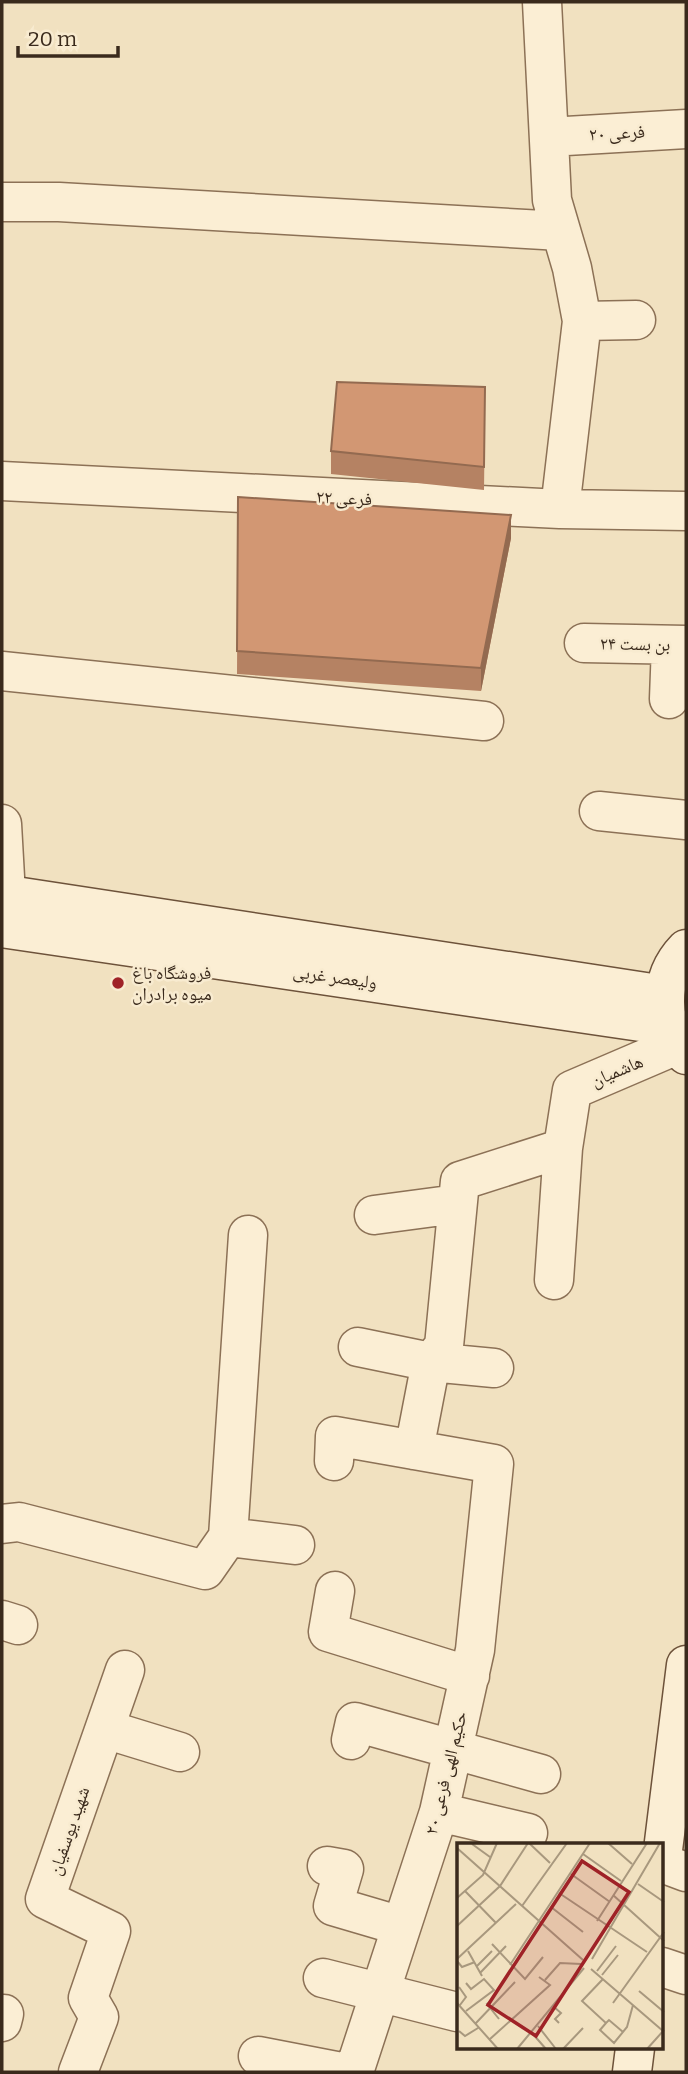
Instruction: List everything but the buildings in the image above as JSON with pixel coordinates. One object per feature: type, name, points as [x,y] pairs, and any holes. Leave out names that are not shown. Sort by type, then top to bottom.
[{"type":"street","points":[[542,2],[552,200],[582,321],[560,509]]},
{"type":"street","name":"فرعی ۲۰","points":[[549,137],[686,129]]},
{"type":"street","points":[[2,202],[73,203],[561,231]]},
{"type":"street","points":[[582,321],[636,320]]},
{"type":"street","name":"فرعی ۲۲","points":[[2,481],[560,509],[686,511]]},
{"type":"street","name":"بن بست ۲۴","points":[[584,643],[678,645]]},
{"type":"street","points":[[669,699],[678,645]]},
{"type":"street","points":[[2,671],[484,721]]},
{"type":"street","points":[[599,811],[686,820]]},
{"type":"street","points":[[2,824],[3,904]]},
{"type":"street","name":"ولیعصر غربی","points":[[3,904],[674,1030]]},
{"type":"street","points":[[674,1030],[670,974],[686,949]]},
{"type":"street","name":"هاشمیان","points":[[563,1148],[572,1090],[674,1030]]},
{"type":"street","points":[[334,1461],[335,1436],[414,1450],[431,1362],[444,1346],[460,1181],[563,1148],[554,1280]]},
{"type":"street","points":[[374,1215],[457,1204]]},
{"type":"street","points":[[2,1524],[19,1522],[205,1570],[228,1537],[248,1235]]},
{"type":"street","points":[[358,1347],[431,1362],[494,1368]]},
{"type":"street","name":"حکیم الهی فرعی ۲۰","points":[[354,2072],[439,1812],[475,1650],[494,1464],[414,1450]]},
{"type":"street","points":[[228,1537],[295,1545]]},
{"type":"street","points":[[335,1591],[328,1632],[470,1676]]},
{"type":"street","points":[[664,1844],[686,1665]]},
{"type":"street","name":"شهید یوسفیان","points":[[78,2072],[99,2017],[88,1998],[111,1931],[45,1899],[125,1670]]},
{"type":"street","points":[[351,1740],[355,1722],[541,1774]]},
{"type":"street","points":[[105,1729],[180,1752]]},
{"type":"street","points":[[439,1812],[528,1833]]},
{"type":"street","points":[[664,1861],[686,1872]]},
{"type":"street","points":[[327,1866],[344,1869],[333,1906],[401,1926]]},
{"type":"street","points":[[664,1968],[686,1975]]},
{"type":"street","points":[[323,1978],[457,2012]]},
{"type":"street","points":[[258,2056],[341,2072]]},
{"type":"place","name":"فروشگاه باغ میوه برادران","points":[[118,983]]}]
